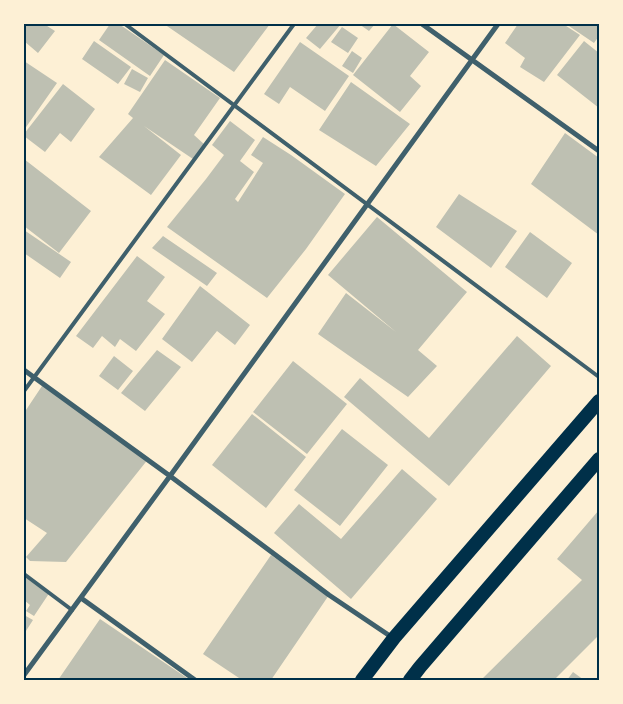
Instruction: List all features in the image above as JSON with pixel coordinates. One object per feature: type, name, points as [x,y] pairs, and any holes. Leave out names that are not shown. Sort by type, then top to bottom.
[{"type":"highway","points":[[362,680],[394,638],[599,401]]},
{"type":"highway","points":[[410,680],[599,459]]},
{"type":"street","points":[[422,24],[599,151]]},
{"type":"street","points":[[24,675],[498,24]]},
{"type":"street","points":[[24,370],[329,595],[394,638]]},
{"type":"street","points":[[81,598],[195,680]]},
{"type":"lane","points":[[125,24],[599,377]]},
{"type":"lane","points":[[24,391],[294,24]]},
{"type":"lane","points":[[24,574],[72,610]]},
{"type":"building","points":[[24,24],[44,24],[55,31],[38,53],[24,41]]},
{"type":"building","points":[[110,24],[119,24],[164,55],[150,76],[99,40]]},
{"type":"building","points":[[164,24],[270,24],[234,72]]},
{"type":"building","points":[[318,24],[341,24],[320,49],[306,38]]},
{"type":"building","points":[[359,24],[375,24],[369,31]]},
{"type":"building","points":[[393,24],[429,52],[410,76],[421,86],[400,112],[353,75]]},
{"type":"building","points":[[518,24],[563,24],[580,35],[544,82],[520,67],[525,58],[505,43]]},
{"type":"building","points":[[566,24],[599,24],[599,36],[594,43]]},
{"type":"building","points":[[342,27],[358,38],[348,53],[331,42]]},
{"type":"building","points":[[94,41],[131,67],[118,84],[82,59]]},
{"type":"building","points":[[584,41],[599,53],[599,108],[557,75]]},
{"type":"building","points":[[300,42],[349,76],[325,111],[290,87],[279,104],[264,94]]},
{"type":"building","points":[[352,51],[362,58],[353,73],[342,66]]},
{"type":"building","points":[[165,60],[220,98],[194,135],[205,145],[193,159],[144,126],[181,155],[151,195],[99,157],[133,118],[128,114]]},
{"type":"building","points":[[24,61],[57,83],[24,130]]},
{"type":"building","points":[[132,69],[148,78],[140,92],[124,84]]},
{"type":"building","points":[[351,82],[410,124],[376,166],[319,130]]},
{"type":"building","points":[[63,84],[95,109],[71,142],[60,133],[45,152],[24,136],[24,134]]},
{"type":"building","points":[[230,121],[255,140],[240,161],[254,172],[235,199],[238,202],[263,163],[251,155],[263,137],[345,194],[306,249],[267,298],[167,227],[224,155],[212,145]]},
{"type":"building","points":[[565,133],[599,158],[599,235],[531,184]]},
{"type":"building","points":[[24,159],[91,211],[59,253],[24,226]]},
{"type":"building","points":[[459,194],[517,231],[491,268],[436,227]]},
{"type":"building","points":[[377,217],[467,292],[418,350],[437,366],[408,397],[318,334],[346,293],[396,332],[328,275]]},
{"type":"building","points":[[24,230],[71,262],[60,278],[24,253]]},
{"type":"building","points":[[530,232],[572,263],[547,298],[505,267]]},
{"type":"building","points":[[163,236],[217,273],[207,286],[152,248]]},
{"type":"building","points":[[137,256],[165,277],[147,301],[165,314],[136,351],[120,339],[115,347],[102,336],[93,348],[76,336]]},
{"type":"building","points":[[200,286],[250,325],[235,345],[217,331],[192,362],[162,339]]},
{"type":"building","points":[[517,336],[551,366],[449,486],[344,397],[360,378],[429,438]]},
{"type":"building","points":[[157,350],[181,367],[145,411],[121,393]]},
{"type":"building","points":[[114,356],[133,371],[118,390],[99,376]]},
{"type":"building","points":[[293,361],[347,404],[307,454],[253,412]]},
{"type":"building","points":[[44,383],[149,458],[66,562],[30,561],[26,557],[47,533],[24,518],[24,413]]},
{"type":"building","points":[[252,414],[306,457],[266,508],[212,465]]},
{"type":"building","points":[[342,429],[388,465],[340,526],[294,490]]},
{"type":"building","points":[[402,469],[437,499],[351,599],[274,533],[299,504],[341,539]]},
{"type":"building","points":[[599,510],[599,635],[554,680],[481,680],[582,580],[557,559]]},
{"type":"building","points":[[271,555],[329,595],[271,680],[242,680],[203,654]]},
{"type":"building","points":[[24,574],[50,592],[34,616],[26,611],[30,605],[24,600]]},
{"type":"building","points":[[24,615],[33,620],[24,634]]},
{"type":"building","points":[[100,619],[190,680],[58,680]]},
{"type":"building","points":[[573,672],[584,680],[567,680]]}]
